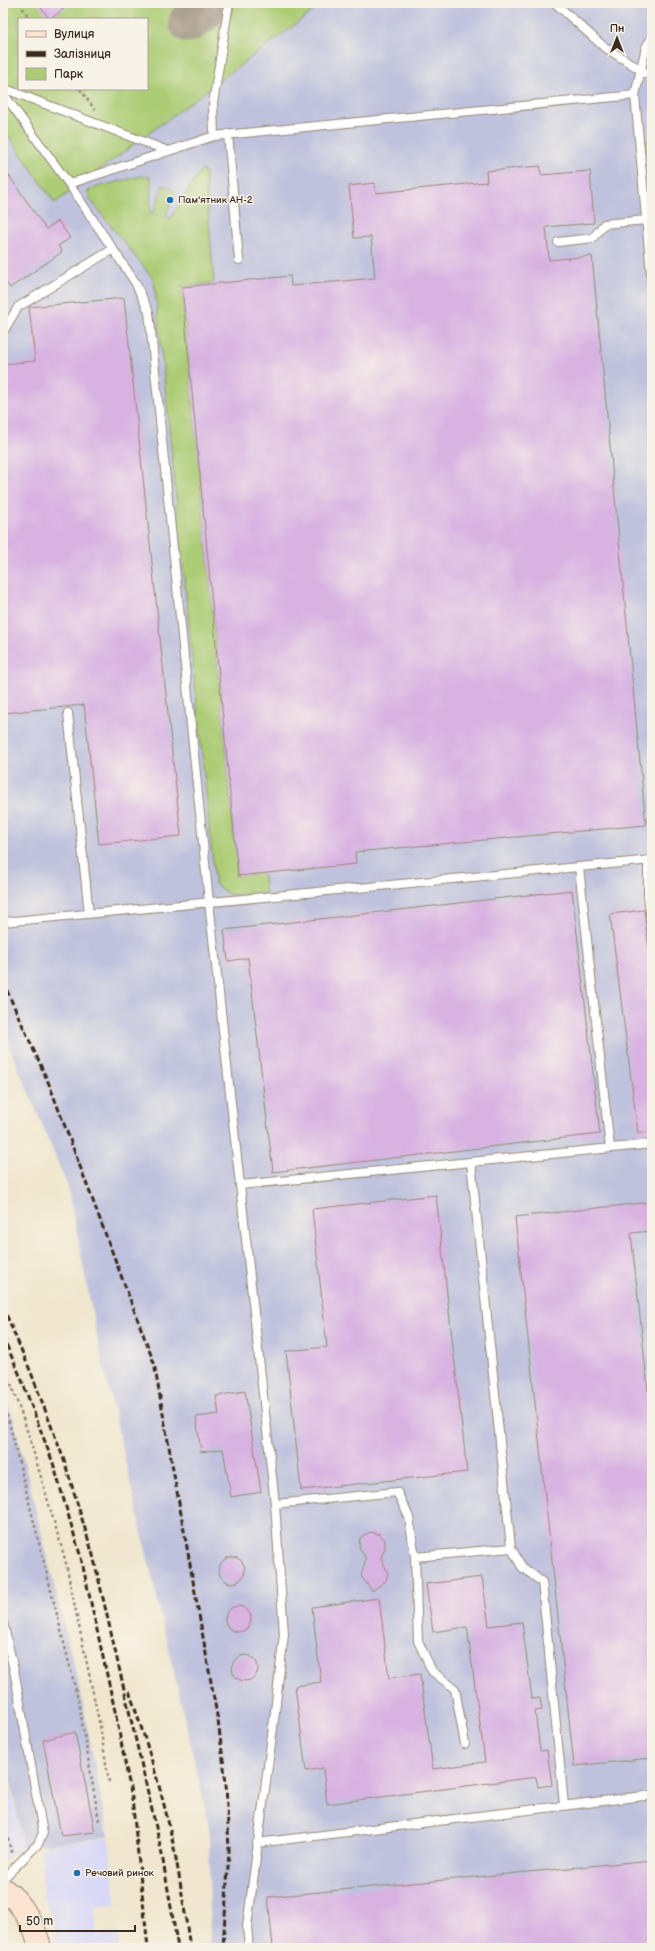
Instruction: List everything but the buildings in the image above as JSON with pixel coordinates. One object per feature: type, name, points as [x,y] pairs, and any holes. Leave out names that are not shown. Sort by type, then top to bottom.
[{"type":"main road","points":[[3,1889],[14,1897],[24,1912],[40,1948]]},
{"type":"lane","points":[[214,136],[214,103],[229,3]]},
{"type":"lane","points":[[556,3],[603,46],[652,77]]},
{"type":"lane","points":[[652,37],[646,47],[635,95],[652,284]]},
{"type":"lane","points":[[3,88],[168,151]]},
{"type":"lane","points":[[3,93],[69,184],[113,249],[135,282],[149,312],[209,902],[275,1504],[284,1634],[247,1927],[249,1948]]},
{"type":"lane","points":[[69,184],[214,136],[635,95]]},
{"type":"lane","points":[[228,134],[239,260]]},
{"type":"lane","points":[[558,242],[593,238],[604,224],[646,220]]},
{"type":"lane","points":[[3,332],[18,307],[113,249]]},
{"type":"lane","points":[[68,713],[89,914]]},
{"type":"lane","points":[[3,922],[650,860],[648,896],[652,929]]},
{"type":"lane","points":[[579,867],[610,1148]]},
{"type":"lane","points":[[240,1185],[652,1144]]},
{"type":"lane","points":[[471,1162],[511,1548],[522,1567],[542,1582],[564,1805]]},
{"type":"lane","points":[[275,1504],[397,1492],[409,1517],[415,1557],[418,1641],[432,1671],[455,1689],[465,1744]]},
{"type":"lane","points":[[415,1557],[511,1548]]},
{"type":"lane","points":[[3,1622],[15,1675],[43,1833],[38,1844],[3,1879]]},
{"type":"lane","points":[[257,1842],[652,1795]]},
{"type":"path","points":[[19,3],[29,18]]},
{"type":"path","points":[[81,90],[108,128]]},
{"type":"path","points":[[3,1361],[28,1433],[65,1559],[100,1726],[109,1782]]},
{"type":"path","points":[[3,1403],[78,1699],[99,1821]]},
{"type":"path","points":[[3,1821],[12,1855]]},
{"type":"shaded area","points":[[3,3],[652,3],[652,1948],[210,1948],[209,1824],[99,1347],[68,1187],[3,1031]]},
{"type":"shaded area","points":[[3,1390],[14,1421],[82,1699],[108,1837],[23,1847],[3,1738]]},
{"type":"shaded area","points":[[3,1753],[23,1847],[3,1861]]},
{"type":"shaded area","name":"Речовий ринок","points":[[109,1838],[116,1905],[95,1906],[96,1933],[118,1933],[119,1948],[56,1948],[55,1924],[43,1895],[41,1850],[48,1845]]},
{"type":"green space","points":[[3,3],[324,3],[55,203],[3,128]]},
{"type":"green space","points":[[645,141],[652,142],[652,209]]},
{"type":"green space","points":[[201,170],[205,171],[214,283],[182,287],[238,875],[263,873],[266,893],[229,895],[215,884],[154,280],[89,198],[88,191],[93,188],[141,176],[151,177],[150,212],[153,214],[163,185],[175,191],[166,216],[170,219]]},
{"type":"taxiway","points":[[189,22],[214,3]]},
{"type":"railway","points":[[3,982],[49,1084],[154,1363],[218,1721],[226,1783],[229,1851],[223,1948]]},
{"type":"railway","points":[[3,1307],[32,1375],[64,1460],[93,1555],[161,1849],[178,1948]]},
{"type":"railway","points":[[3,1337],[21,1378],[53,1463],[81,1558],[115,1711],[132,1798],[148,1948]]},
{"type":"railway","points":[[129,1691],[142,1728],[169,1824],[178,1869],[190,1948]]},
{"type":"place","name":"Пам'ятник АН-2","points":[[170,200]]},
{"type":"place","name":"Речовий ринок","points":[[77,1873]]}]
